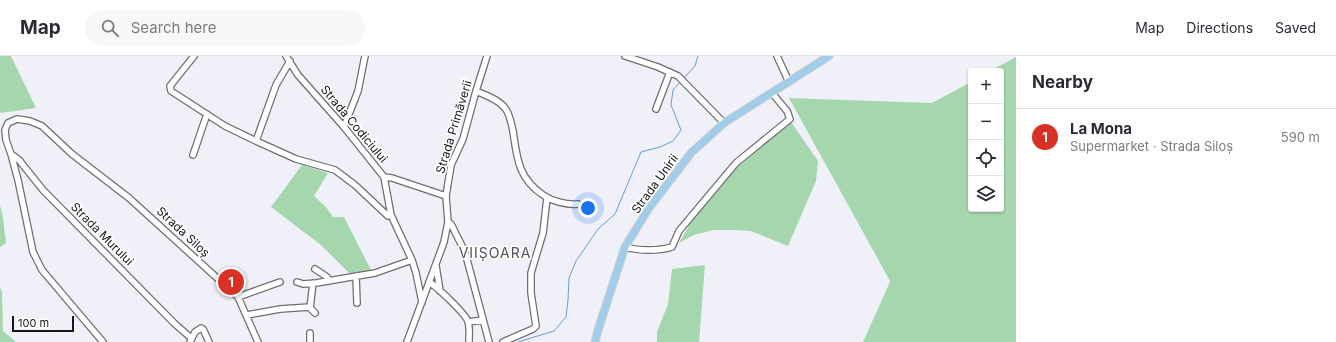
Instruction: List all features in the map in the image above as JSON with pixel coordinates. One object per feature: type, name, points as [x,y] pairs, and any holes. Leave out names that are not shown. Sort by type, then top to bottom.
[{"type":"main road","name":"Strada Unirii","points":[[595,342],[598,327],[625,247],[650,208],[682,165],[696,148],[724,123],[829,56]]},
{"type":"street","points":[[194,56],[170,86],[171,91],[225,126],[256,141],[296,159],[335,170],[355,185],[388,216],[391,216]]},
{"type":"street","points":[[344,127],[358,91],[365,56]]},
{"type":"street","name":"Strada Primăverii","points":[[407,342],[444,242],[448,222],[446,196],[451,164],[463,139],[487,56]]},
{"type":"street","points":[[625,56],[678,76],[724,123]]},
{"type":"street","points":[[777,56],[789,82]]},
{"type":"street","points":[[256,141],[276,85],[288,59]]},
{"type":"street","name":"Strada Codiciului","points":[[288,59],[298,75],[344,127],[384,177],[391,216],[412,260],[422,302]]},
{"type":"street","points":[[656,109],[670,72]]},
{"type":"street","points":[[476,91],[505,107],[511,121],[518,164],[527,180],[535,189],[547,198],[564,203],[578,204]]},
{"type":"street","points":[[625,247],[646,250],[672,246],[679,231],[736,163],[790,119],[787,111],[772,93]]},
{"type":"street","points":[[193,155],[207,114]]},
{"type":"street","name":"Strada Siloș","points":[[6,140],[5,130],[8,123],[16,119],[30,121],[42,126],[72,154],[129,198],[238,297],[258,342]]},
{"type":"street","name":"Strada Murului","points":[[6,140],[11,154],[19,160],[43,190],[190,340]]},
{"type":"street","points":[[11,154],[36,261],[44,273],[103,342]]},
{"type":"street","points":[[384,177],[392,178],[446,196]]},
{"type":"street","points":[[503,342],[533,329],[536,326],[531,293],[531,273],[543,233],[547,198]]},
{"type":"street","points":[[448,222],[465,252],[489,342]]},
{"type":"street","points":[[297,282],[303,284],[313,283],[375,273],[412,260]]},
{"type":"street","points":[[436,263],[440,291]]},
{"type":"street","points":[[315,269],[329,280]]},
{"type":"street","points":[[356,276],[357,303]]},
{"type":"street","points":[[238,297],[280,282]]},
{"type":"street","points":[[429,282],[440,291],[468,322],[469,341]]},
{"type":"street","points":[[313,283],[310,309],[315,313]]},
{"type":"street","points":[[247,315],[280,309],[310,307]]},
{"type":"street","points":[[468,322],[483,320]]},
{"type":"street","points":[[190,340],[195,332],[201,328],[203,329],[209,342]]},
{"type":"street","points":[[310,333],[310,342]]},
{"type":"green space","points":[[0,56],[11,56],[36,108],[0,113]]},
{"type":"green space","points":[[1016,57],[1016,342],[863,342],[890,281],[789,98],[932,103],[968,84],[968,212],[1004,212],[1004,68],[996,68]]},
{"type":"green space","points":[[791,122],[818,161],[816,181],[788,246],[751,231],[735,230],[713,230],[694,235],[679,243],[695,215],[732,172]]},
{"type":"green space","points":[[302,165],[328,173],[314,196],[326,207],[333,217],[344,217],[371,270],[350,274],[321,245],[271,207]]},
{"type":"green space","points":[[0,205],[6,243],[0,247]]},
{"type":"green space","points":[[705,265],[699,342],[657,342],[657,332],[668,304],[672,269]]},
{"type":"green space","points":[[0,287],[2,292],[3,331],[16,342],[0,342]]},
{"type":"waterway","points":[[684,78],[695,66],[698,56]]},
{"type":"waterway","points":[[518,342],[554,331],[566,317],[569,278],[576,261],[598,229],[615,214],[641,152],[660,147],[673,141],[681,130],[671,105],[673,90],[680,82]]},
{"type":"place","name":"La Mona","points":[[231,282]]},
{"type":"district","name":"VIIȘOARA","points":[[495,253]]}]
